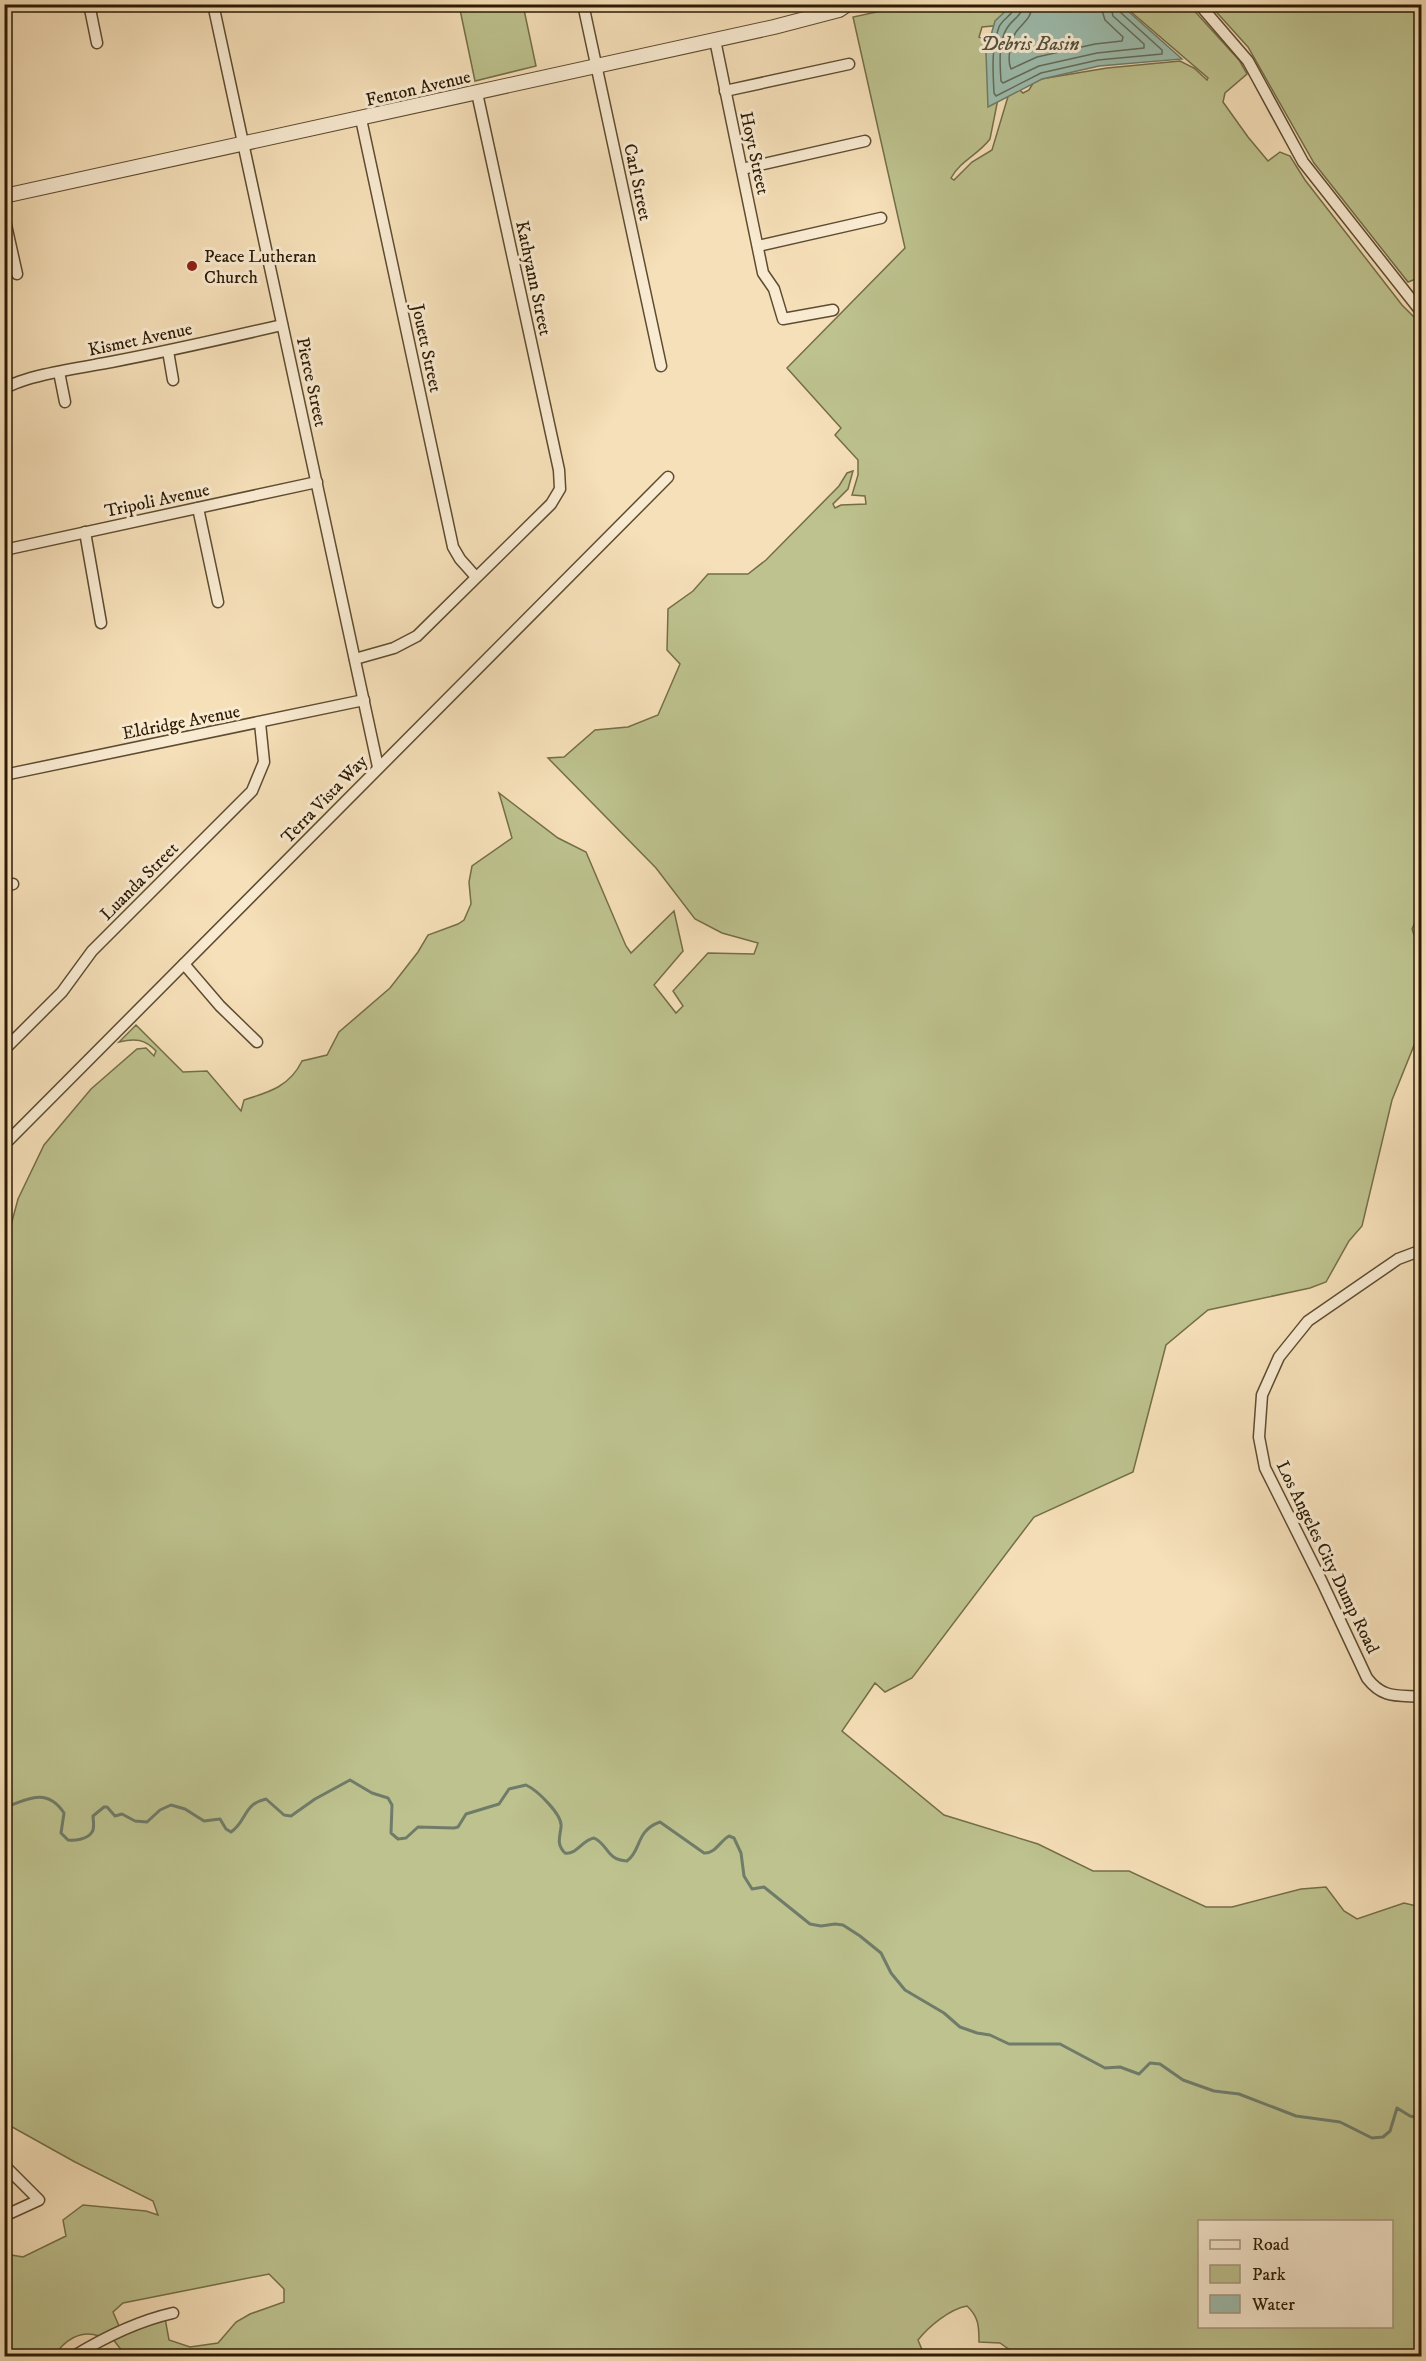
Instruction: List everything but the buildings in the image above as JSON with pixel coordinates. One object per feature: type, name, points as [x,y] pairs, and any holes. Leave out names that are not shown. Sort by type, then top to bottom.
[{"type":"street","points":[[89,4],[97,43]]},
{"type":"street","name":"Pierce Street","points":[[213,4],[378,767]]},
{"type":"street","name":"Carl Street","points":[[584,4],[661,366]]},
{"type":"street","points":[[1199,4],[1248,61],[1303,162],[1422,313]]},
{"type":"street","name":"Fenton Avenue","points":[[4,196],[596,67],[714,40],[842,6]]},
{"type":"street","name":"Hoyt Street","points":[[714,40],[763,273],[774,289],[783,319],[833,310]]},
{"type":"street","points":[[725,91],[849,64]]},
{"type":"street","name":"Kathyann Street","points":[[476,577],[550,504],[560,489],[559,470],[477,93]]},
{"type":"street","name":"Jouett Street","points":[[361,119],[453,547],[460,560],[476,577]]},
{"type":"street","points":[[741,169],[865,141]]},
{"type":"street","points":[[4,216],[17,274]]},
{"type":"street","points":[[758,246],[881,218]]},
{"type":"street","name":"Kismet Avenue","points":[[4,389],[12,384],[59,372],[168,351],[282,325]]},
{"type":"street","points":[[168,351],[173,380]]},
{"type":"street","points":[[59,372],[65,402]]},
{"type":"street","name":"Terra Vista Way","points":[[4,1145],[668,477]]},
{"type":"street","name":"Tripoli Avenue","points":[[4,550],[316,482]]},
{"type":"street","points":[[198,508],[218,602]]},
{"type":"street","points":[[85,532],[101,623]]},
{"type":"street","points":[[355,658],[394,648],[417,636],[476,577]]},
{"type":"street","name":"Eldridge Avenue","points":[[4,775],[364,700]]},
{"type":"street","name":"Luanda Street","points":[[4,1050],[62,992],[92,951],[252,791],[264,762],[260,723]]},
{"type":"street","points":[[184,964],[220,1006],[257,1042]]},
{"type":"street","name":"Los Angeles City Dump Road","points":[[1422,1250],[1398,1259],[1308,1321],[1279,1357],[1262,1395],[1259,1437],[1264,1468],[1322,1581],[1367,1678],[1376,1690],[1389,1695],[1422,1697]]},
{"type":"street","points":[[4,2165],[39,2200],[4,2216]]},
{"type":"street","points":[[74,2356],[123,2330],[152,2318],[173,2313]]},
{"type":"green space","points":[[459,5],[523,5],[536,66],[475,81]]},
{"type":"green space","points":[[909,5],[1030,5],[1004,25],[982,27],[979,37],[1008,49],[990,139],[959,167],[951,178],[954,180],[972,162],[992,150],[1012,83],[1023,93],[1029,90],[1035,80],[1107,68],[1180,61],[1194,68],[1207,80],[1208,78],[1123,5],[1189,5],[1239,60],[1247,74],[1225,93],[1223,102],[1248,137],[1268,161],[1280,152],[1290,156],[1305,180],[1402,305],[1421,324],[1422,907],[1412,929],[1421,954],[1421,1028],[1392,1100],[1362,1226],[1349,1241],[1326,1282],[1310,1288],[1208,1310],[1166,1345],[1133,1472],[1034,1517],[912,1678],[885,1692],[875,1683],[842,1731],[944,1815],[1038,1844],[1093,1871],[1129,1871],[1206,1907],[1232,1907],[1301,1889],[1326,1887],[1344,1911],[1357,1919],[1404,1903],[1421,1907],[1421,2356],[1015,2356],[1000,2343],[979,2342],[978,2322],[967,2306],[947,2314],[918,2340],[923,2352],[922,2356],[126,2356],[112,2338],[165,2318],[169,2340],[190,2347],[218,2343],[236,2322],[250,2314],[284,2302],[284,2289],[269,2274],[123,2303],[113,2312],[119,2326],[99,2336],[79,2335],[68,2341],[54,2356],[5,2356],[5,2254],[23,2257],[66,2236],[63,2220],[83,2205],[146,2211],[158,2215],[153,2201],[75,2162],[5,2123],[4,1251],[18,1199],[44,1145],[91,1089],[137,1049],[146,1048],[154,1056],[156,1051],[144,1042],[130,1040],[119,1042],[136,1025],[183,1072],[207,1071],[241,1111],[244,1100],[278,1087],[292,1077],[302,1061],[327,1055],[339,1032],[390,988],[428,935],[464,920],[471,904],[469,882],[472,866],[512,838],[499,793],[558,838],[586,852],[631,953],[674,911],[683,951],[654,985],[676,1013],[683,1006],[673,991],[708,953],[754,954],[758,943],[722,933],[695,919],[656,868],[548,758],[564,757],[595,730],[628,727],[658,715],[680,664],[667,650],[668,609],[693,591],[708,574],[748,574],[766,560],[839,486],[847,473],[853,471],[848,489],[833,504],[835,508],[841,505],[866,504],[865,496],[852,495],[858,475],[858,460],[835,435],[841,428],[787,368],[905,248],[853,17]]},
{"type":"green space","points":[[1210,5],[1421,5],[1421,277],[1408,282],[1314,163],[1248,47]]},
{"type":"water","name":"Debris Basin","points":[[1120,4],[1182,59],[1099,66],[1042,79],[988,107],[986,53],[995,21],[1012,5]]},
{"type":"waterway","points":[[4,1808],[36,1797],[51,1800],[64,1813],[61,1833],[68,1840],[88,1836],[92,1832],[93,1816],[104,1807],[107,1807],[115,1816],[122,1814],[135,1821],[147,1822],[160,1810],[171,1805],[185,1809],[204,1821],[220,1819],[226,1829],[231,1832],[249,1809],[259,1801],[266,1799],[284,1815],[291,1816],[315,1799],[350,1780],[372,1793],[388,1798],[392,1805],[391,1833],[398,1839],[406,1838],[418,1827],[458,1827],[466,1814],[499,1804],[509,1789],[526,1785],[542,1797],[558,1816],[561,1822],[560,1843],[565,1853],[573,1852],[586,1841],[594,1838],[603,1844],[615,1858],[627,1861],[632,1857],[646,1830],[660,1822],[704,1853],[714,1849],[729,1836],[734,1838],[741,1853],[744,1876],[752,1889],[764,1887],[810,1924],[843,1925],[860,1936],[881,1953],[891,1973],[905,1990],[944,2013],[960,2027],[990,2035],[1009,2044],[1060,2044],[1105,2068],[1120,2067],[1139,2074],[1150,2063],[1160,2064],[1183,2080],[1214,2091],[1239,2094],[1296,2116],[1340,2122],[1372,2138],[1383,2137],[1390,2131],[1397,2108],[1410,2116],[1422,2119]]},
{"type":"place","name":"Peace Lutheran Church","points":[[192,266]]}]
